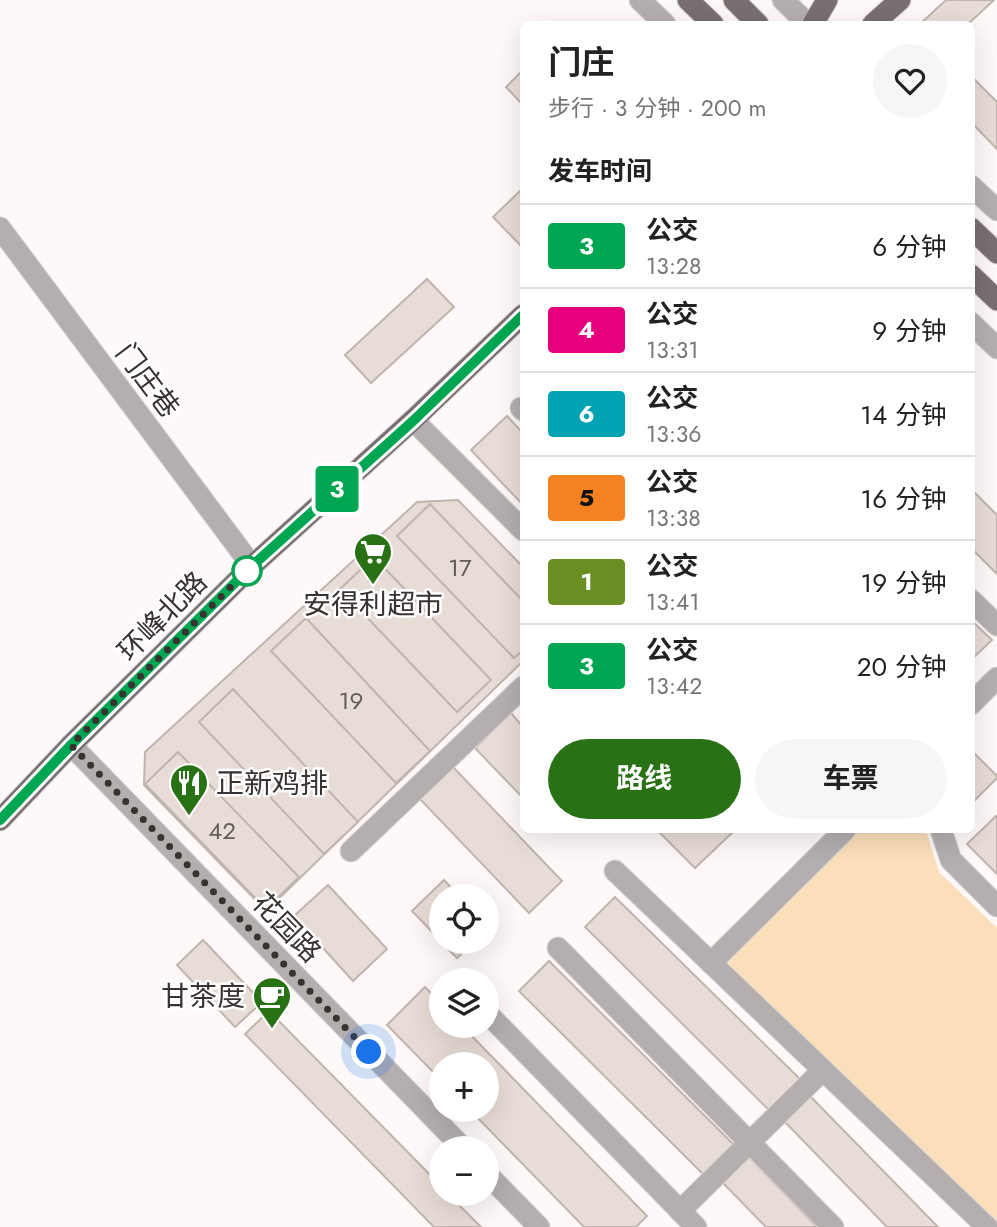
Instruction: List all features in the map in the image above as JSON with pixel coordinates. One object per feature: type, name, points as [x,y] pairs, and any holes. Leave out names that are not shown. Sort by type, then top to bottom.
[{"type":"main road","points":[[688,0],[710,21]]},
{"type":"main road","points":[[734,0],[755,21]]},
{"type":"main road","points":[[812,21],[827,0]]},
{"type":"main road","points":[[876,21],[900,0]]},
{"type":"main road","points":[[975,232],[997,253]]},
{"type":"main road","points":[[975,279],[997,300]]},
{"type":"main road","name":"环峰北路","points":[[0,820],[71,745],[252,566],[413,421],[520,318]]},
{"type":"street","points":[[640,0],[662,21]]},
{"type":"street","points":[[783,0],[807,21]]},
{"type":"street","points":[[975,190],[997,210]]},
{"type":"street","name":"门庄巷","points":[[0,228],[252,566]]},
{"type":"street","points":[[975,327],[997,348]]},
{"type":"street","points":[[413,421],[520,527]]},
{"type":"street","points":[[975,604],[997,625]]},
{"type":"street","points":[[975,700],[997,678]]},
{"type":"street","points":[[351,850],[520,690]]},
{"type":"street","name":"花园路","points":[[71,745],[451,1136]]},
{"type":"street","points":[[711,963],[836,833]]},
{"type":"street","points":[[942,833],[951,860],[997,906]]},
{"type":"street","points":[[615,871],[987,1227]]},
{"type":"street","points":[[558,948],[833,1227]]},
{"type":"street","points":[[499,1025],[695,1227]]},
{"type":"street","points":[[680,1211],[823,1070]]},
{"type":"street","points":[[499,1185],[539,1227]]},
{"type":"shaded area","points":[[854,833],[927,833],[939,872],[997,928],[997,1224],[724,967]]},
{"type":"building","points":[[946,0],[994,0],[971,21],[923,21]]},
{"type":"building","points":[[520,73],[520,102],[506,87]]},
{"type":"building","points":[[975,80],[997,102],[997,149],[975,126]]},
{"type":"building","points":[[520,191],[520,245],[493,217]]},
{"type":"building","points":[[427,279],[454,307],[371,383],[345,355]]},
{"type":"building","points":[[507,416],[520,430],[520,502],[471,450]]},
{"type":"building","points":[[975,493],[997,515],[997,574],[975,552]]},
{"type":"building","points":[[458,500],[520,564],[520,664],[266,911],[144,785],[145,752],[417,502]]},
{"type":"building","points":[[430,504],[520,598],[520,653],[514,658],[397,536]]},
{"type":"building","points":[[374,557],[491,680],[457,712],[340,589]]},
{"type":"building","points":[[306,618],[430,751],[396,783],[271,651]]},
{"type":"building","points":[[975,624],[992,640],[975,656]]},
{"type":"building","points":[[233,689],[358,822],[324,854],[199,722]]},
{"type":"building","points":[[511,713],[520,724],[520,795],[475,748]]},
{"type":"building","points":[[178,752],[299,877],[266,909],[145,784]]},
{"type":"building","points":[[975,754],[997,776],[975,800]]},
{"type":"building","points":[[452,766],[562,881],[529,913],[419,798]]},
{"type":"building","points":[[997,817],[997,874],[967,844]]},
{"type":"building","points":[[660,833],[732,833],[695,868]]},
{"type":"building","points":[[328,885],[387,949],[353,981],[294,916]]},
{"type":"building","points":[[429,895],[429,929],[412,911]]},
{"type":"building","points":[[615,897],[803,1082],[772,1113],[585,927]]},
{"type":"building","points":[[203,940],[262,1002],[235,1027],[177,965]]},
{"type":"building","points":[[549,961],[736,1147],[706,1177],[519,991]]},
{"type":"building","points":[[425,987],[429,991],[429,1038],[474,1038],[487,1052],[429,1052],[429,1068],[387,1025]]},
{"type":"building","points":[[269,1011],[429,1174],[429,1206],[460,1206],[481,1227],[434,1227],[245,1034]]},
{"type":"building","points":[[499,1064],[647,1216],[636,1227],[584,1227],[499,1140],[499,1136],[495,1136],[482,1122],[499,1122]]},
{"type":"building","points":[[808,1094],[938,1227],[887,1227],[782,1119]]},
{"type":"building","points":[[749,1157],[817,1227],[766,1227],[723,1183]]},
{"type":"bus line","name":"3","points":[[0,820],[71,745],[252,566],[413,421],[520,318]]},
{"type":"place","name":"安得利超市","points":[[373,586]]},
{"type":"place","name":"正新鸡排","points":[[189,817]]},
{"type":"place","name":"甘茶度","points":[[272,1030]]},
{"type":"route","points":[[247,571],[252,566],[71,745],[369,1052]]}]
